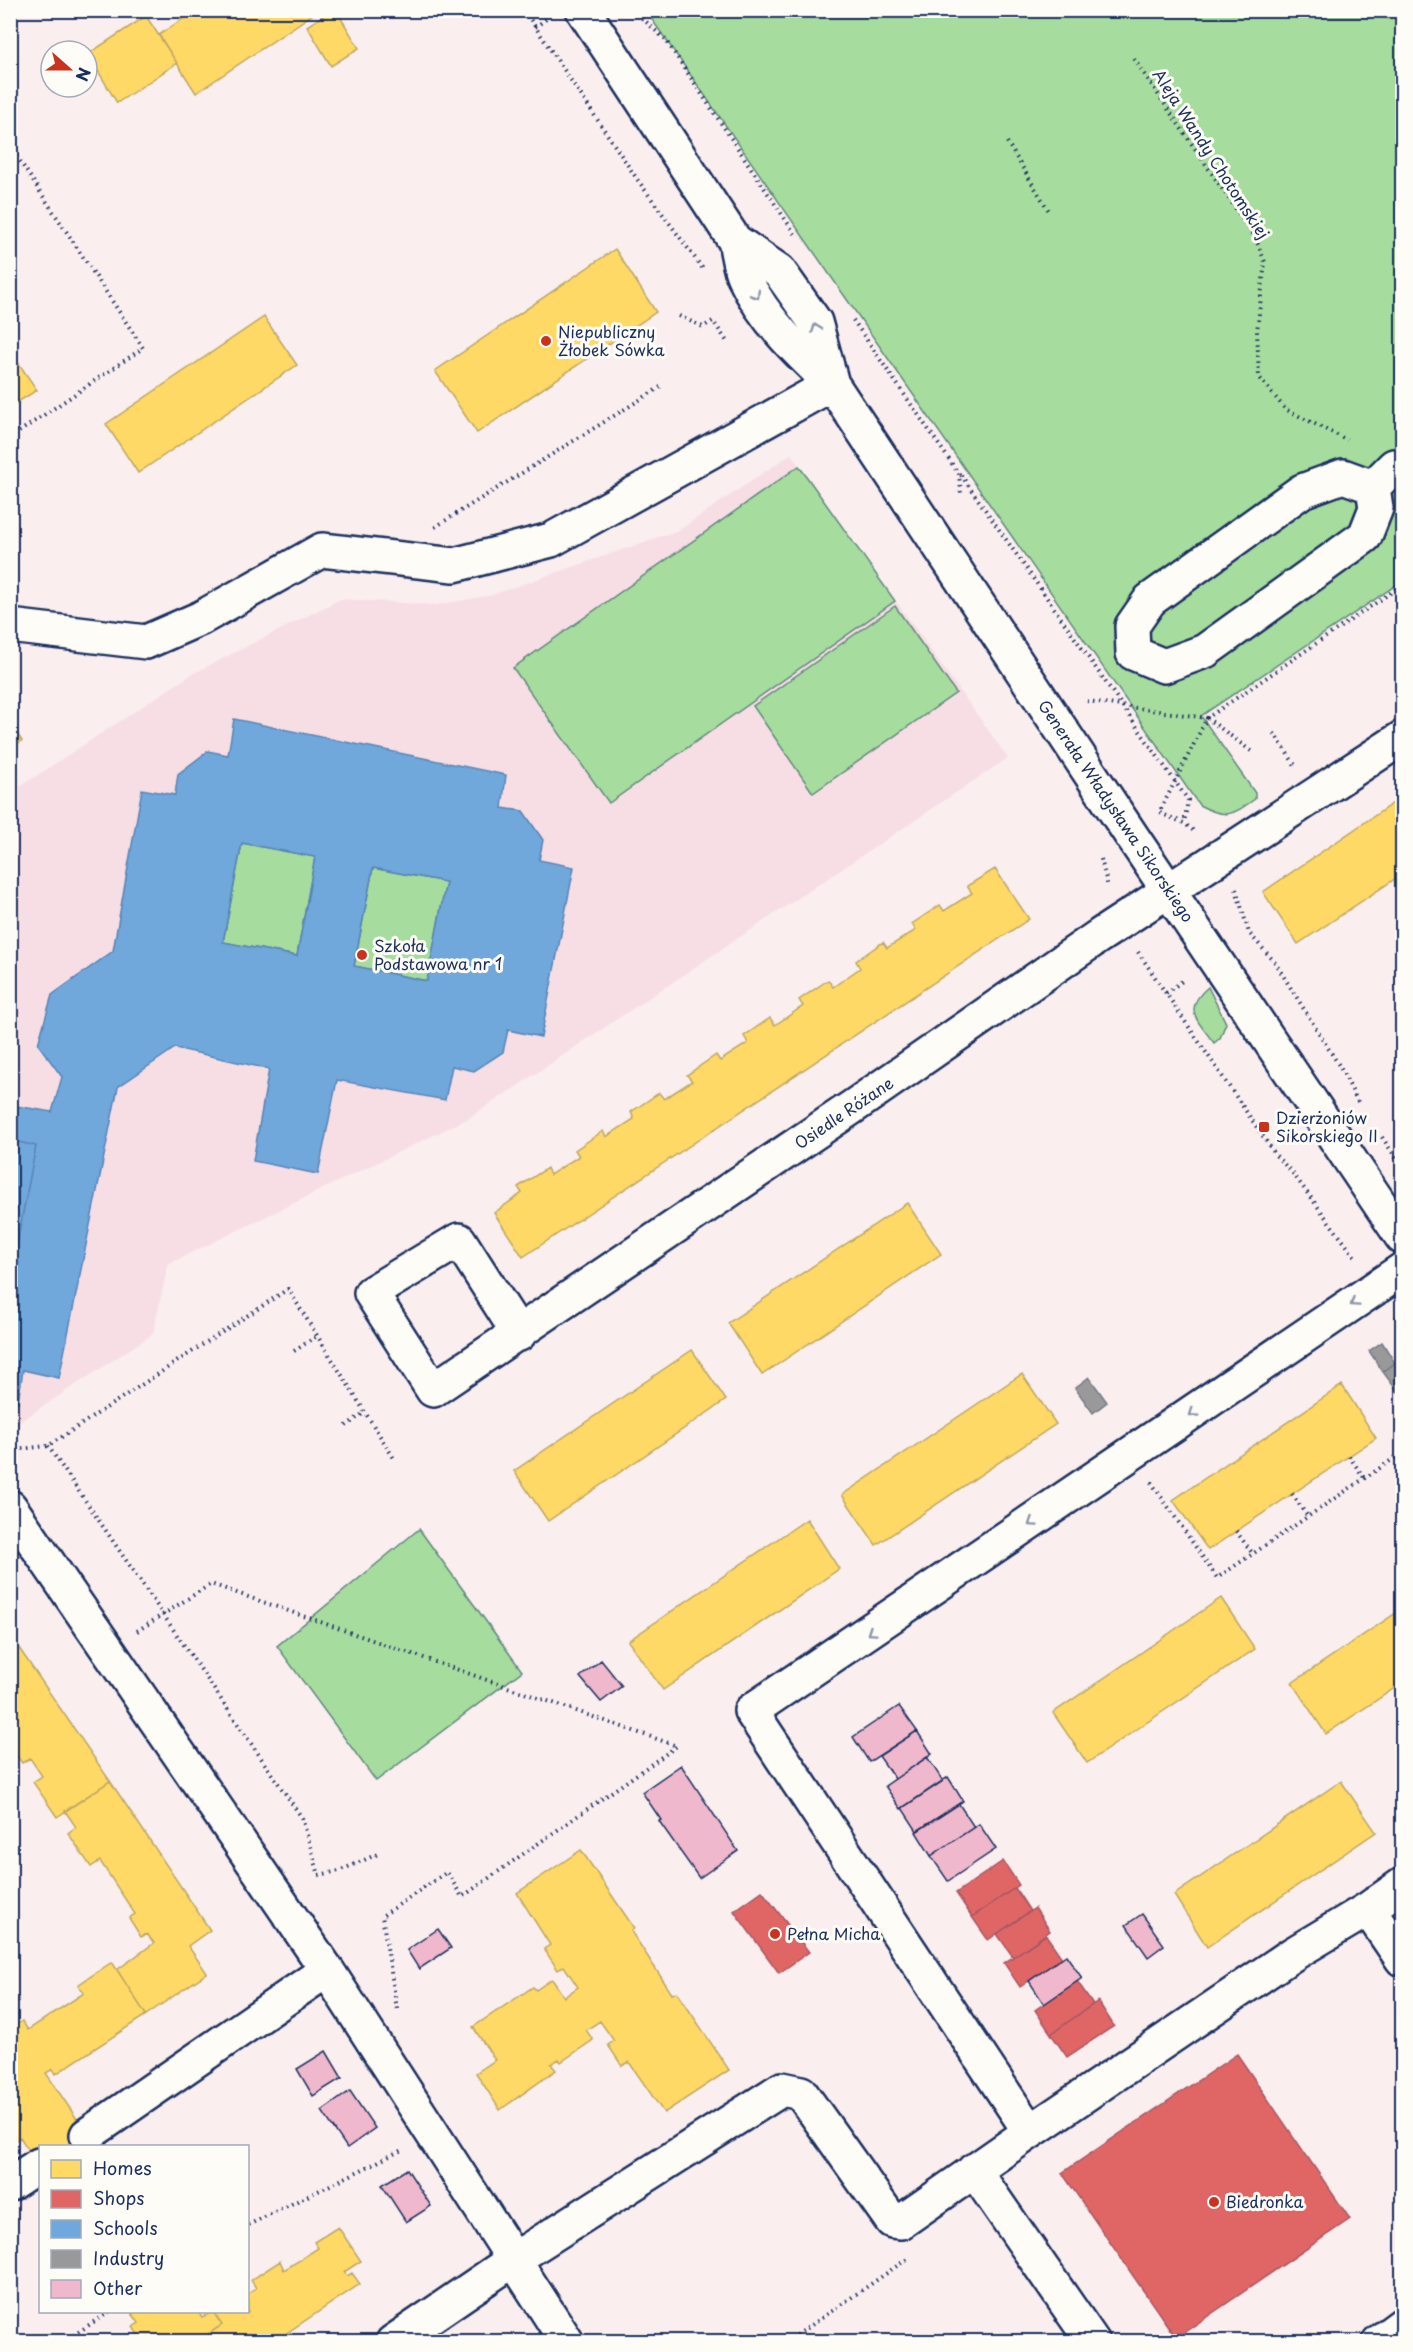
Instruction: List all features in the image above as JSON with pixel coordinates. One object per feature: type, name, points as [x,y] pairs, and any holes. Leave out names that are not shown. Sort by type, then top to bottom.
[{"type":"street","name":"Generała Władysława Sikorskiego","points":[[584,10],[735,241],[779,272],[815,322],[832,384],[1169,892],[1402,1237]]},
{"type":"street","points":[[10,626],[146,642],[201,618],[322,550],[454,565],[551,540],[832,384]]},
{"type":"street","points":[[1343,476],[1383,477],[1376,508],[1365,536],[1205,651],[1164,666],[1133,654],[1132,626],[1150,600],[1302,491],[1343,476]]},
{"type":"street","name":"Osiedle Różane","points":[[519,1334],[459,1240],[371,1293],[433,1390],[519,1334],[1099,936],[1402,738]]},
{"type":"street","points":[[1030,2132],[751,1712],[1402,1270]]},
{"type":"street","points":[[10,1507],[327,1970],[567,2342]]},
{"type":"street","points":[[393,2342],[513,2260],[782,2089],[801,2093],[892,2221],[901,2222],[1293,1954],[1368,1909],[1402,1885]]},
{"type":"street","points":[[1368,1909],[1402,1959]]},
{"type":"street","points":[[87,2135],[327,1970]]},
{"type":"street","points":[[10,2184],[39,2166]]},
{"type":"street","points":[[974,2170],[1093,2342]]},
{"type":"street","points":[[1379,2342],[1402,2325]]},
{"type":"path","points":[[524,10],[637,179],[706,274]]},
{"type":"path","name":"Aleja Wandy Chotomskiej","points":[[1134,59],[1255,237],[1264,262],[1257,331],[1259,376],[1285,409],[1383,477]]},
{"type":"path","points":[[1007,142],[1049,211]]},
{"type":"path","points":[[10,146],[143,348],[10,438]]},
{"type":"path","points":[[679,316],[703,327],[713,321],[728,343]]},
{"type":"path","points":[[430,530],[608,417],[662,386]]},
{"type":"path","points":[[959,474],[1188,800],[1184,823]]},
{"type":"path","points":[[1203,838],[1184,823],[1159,813],[1207,718],[1402,585]]},
{"type":"path","points":[[1087,701],[1207,718],[1251,751]]},
{"type":"path","points":[[1274,733],[1300,774]]},
{"type":"path","points":[[1101,858],[1108,892]]},
{"type":"path","points":[[1233,881],[1249,933],[1274,962],[1340,1066],[1360,1106]]},
{"type":"path","points":[[1136,949],[1277,1157],[1291,1171],[1359,1262]]},
{"type":"path","points":[[1166,993],[1190,975]]},
{"type":"path","points":[[1378,1132],[1402,1167]]},
{"type":"path","points":[[10,1450],[48,1446],[288,1289],[395,1460]]},
{"type":"path","points":[[294,1351],[317,1336]]},
{"type":"path","points":[[346,1426],[364,1413]]},
{"type":"path","points":[[48,1446],[302,1818],[319,1875],[339,1871],[380,1853]]},
{"type":"path","points":[[1146,1476],[1217,1578],[1402,1453]]},
{"type":"path","points":[[1349,1456],[1365,1479]]},
{"type":"path","points":[[1292,1494],[1308,1517]]},
{"type":"path","points":[[1236,1532],[1252,1554]]},
{"type":"path","points":[[108,1650],[211,1584],[677,1746],[462,1897],[447,1872],[382,1916]]},
{"type":"path","points":[[249,2225],[432,2135]]},
{"type":"path","points":[[787,2342],[915,2254]]},
{"type":"path","points":[[63,2342],[107,2313]]},
{"type":"shaded area","name":"Szkoła Podstawowa nr 1","points":[[791,454],[1008,758],[469,1118],[168,1264],[153,1334],[10,1428],[10,793],[192,674],[341,599],[436,605],[492,595],[679,530]]},
{"type":"green space","points":[[646,11],[1402,11],[1402,581],[1201,716],[1255,793],[1255,799],[1228,814],[1199,805]]},
{"type":"green space","points":[[799,466],[895,601],[609,803],[513,668]]},
{"type":"green space","points":[[895,606],[956,693],[813,793],[753,706]]},
{"type":"green space","points":[[242,843],[315,857],[297,956],[223,942]]},
{"type":"green space","points":[[373,868],[446,882],[427,981],[354,966]]},
{"type":"green space","points":[[1208,987],[1226,1023],[1220,1038],[1214,1043],[1198,1021],[1194,1008],[1200,995]]},
{"type":"green space","points":[[419,1529],[522,1671],[376,1781],[277,1646]]},
{"type":"building: Homes","points":[[196,10],[319,10],[196,93],[159,35]]},
{"type":"building: Homes","points":[[332,10],[336,10],[359,48],[331,66],[307,26]]},
{"type":"building: Homes","points":[[146,16],[177,63],[117,103],[99,73],[99,47]]},
{"type":"building: Homes","name":"Niepubliczny Żłobek Sówka","points":[[615,249],[656,312],[477,433],[435,371]]},
{"type":"building: Homes","points":[[264,317],[297,365],[138,473],[106,424]]},
{"type":"building: Homes","points":[[10,351],[37,390],[10,407]]},
{"type":"building: Homes","points":[[10,723],[22,741],[10,749]]},
{"type":"building: Homes","points":[[1402,797],[1402,874],[1298,944],[1263,892]]},
{"type":"building: Homes","points":[[995,869],[1029,919],[523,1257],[494,1213],[522,1193],[518,1187],[547,1168],[550,1175],[579,1156],[575,1150],[603,1131],[606,1137],[634,1119],[631,1112],[659,1093],[664,1099],[692,1081],[687,1075],[716,1055],[720,1061],[748,1043],[744,1036],[770,1018],[775,1025],[803,1006],[799,1000],[828,980],[833,987],[860,968],[856,961],[883,942],[887,948],[916,930],[912,924],[940,905],[944,911],[972,893],[967,886]]},
{"type":"building: Homes","points":[[907,1203],[941,1254],[762,1375],[728,1323]]},
{"type":"building: Homes","points":[[692,1350],[726,1400],[548,1521],[514,1471]]},
{"type":"building: Homes","points":[[1022,1374],[1056,1424],[876,1545],[842,1495]]},
{"type":"building: Homes","points":[[1342,1385],[1376,1438],[1208,1550],[1173,1500]]},
{"type":"building: Homes","points":[[807,1519],[839,1569],[663,1690],[628,1641]]},
{"type":"building: Homes","points":[[1221,1598],[1255,1649],[1087,1763],[1053,1713]]},
{"type":"building: Homes","points":[[1402,1609],[1402,1683],[1326,1734],[1292,1683]]},
{"type":"building: Homes","points":[[10,1635],[110,1781],[57,1817],[33,1782],[42,1776],[30,1758],[22,1763],[10,1747]]},
{"type":"building: Homes","points":[[110,1781],[210,1930],[188,1946],[207,1973],[146,2015],[117,1970],[154,1943],[147,1934],[141,1937],[129,1918],[135,1914],[100,1861],[91,1867],[68,1833],[76,1827],[65,1811]]},
{"type":"building: Homes","points":[[1341,1781],[1376,1832],[1207,1947],[1174,1895]]},
{"type":"building: Homes","points":[[581,1850],[634,1928],[631,1931],[672,1994],[677,1992],[729,2070],[664,2113],[629,2062],[622,2066],[608,2045],[614,2041],[600,2021],[586,2030],[593,2040],[561,2062],[559,2059],[551,2064],[556,2070],[500,2110],[476,2073],[495,2060],[473,2027],[533,1987],[536,1990],[552,1979],[564,1997],[578,1987],[564,1966],[558,1970],[544,1949],[550,1945],[517,1893]]},
{"type":"building: Homes","points":[[112,1962],[146,2015],[56,2074],[53,2069],[46,2073],[94,2145],[39,2145],[39,2166],[20,2137],[10,2144],[10,2102],[18,2097],[10,2086],[10,2029],[22,2021],[28,2030],[84,1993],[78,1985]]},
{"type":"building: Homes","points":[[338,2227],[361,2261],[344,2272],[347,2276],[352,2273],[360,2284],[273,2342],[196,2342],[222,2325],[214,2313],[249,2313],[249,2293],[256,2288],[251,2280],[280,2261],[284,2270],[318,2248],[314,2242]]},
{"type":"building: Homes","points":[[132,2313],[199,2313],[202,2317],[214,2313],[222,2325],[196,2342],[143,2342],[133,2327],[139,2323]]},
{"type":"building: Shops","points":[[1003,1861],[1019,1885],[972,1917],[956,1893]]},
{"type":"building: Shops","points":[[1015,1888],[1030,1911],[988,1940],[972,1917]]},
{"type":"building: Shops","points":[[762,1891],[809,1952],[779,1973],[734,1911]]},
{"type":"building: Shops","points":[[1035,1908],[1050,1931],[1013,1957],[997,1934]]},
{"type":"building: Shops","points":[[1046,1935],[1062,1958],[1020,1987],[1004,1963]]},
{"type":"building: Shops","points":[[1077,1981],[1093,2004],[1051,2034],[1035,2010]]},
{"type":"building: Shops","points":[[1098,2001],[1114,2026],[1067,2057],[1051,2034]]},
{"type":"building: Shops","points":[[1237,2054],[1350,2219],[1176,2338],[1062,2173]]},
{"type":"building: Schools","points":[[234,719],[506,775],[502,808],[523,811],[543,840],[539,860],[574,867],[541,1037],[508,1030],[503,1052],[474,1071],[452,1066],[445,1100],[337,1080],[318,1174],[253,1161],[269,1069],[175,1048],[118,1087],[59,1378],[23,1370],[18,1402],[10,1400],[10,1280],[36,1146],[10,1140],[10,1105],[52,1112],[62,1077],[38,1044],[52,995],[113,951],[142,789],[175,795],[178,774],[208,751],[228,755]],"holes":[[[242,843],[315,857],[297,956],[223,942]],[[373,868],[446,882],[427,981],[354,966]]]},
{"type":"building: Schools","points":[[10,1140],[36,1146],[10,1280]]},
{"type":"building: Industry","points":[[1382,1342],[1395,1363],[1383,1372],[1369,1351]]},
{"type":"building: Industry","points":[[1395,1363],[1402,1374],[1402,1389],[1398,1392],[1383,1372]]},
{"type":"building: Industry","points":[[1089,1377],[1107,1402],[1093,1413],[1075,1388]]},
{"type":"building: Other","points":[[601,1660],[622,1686],[601,1702],[580,1677]]},
{"type":"building: Other","points":[[899,1706],[917,1731],[869,1762],[853,1737]]},
{"type":"building: Other","points":[[917,1731],[932,1754],[895,1779],[879,1756]]},
{"type":"building: Other","points":[[927,1757],[943,1781],[901,1809],[885,1786]]},
{"type":"building: Other","points":[[681,1765],[738,1851],[699,1878],[659,1821],[661,1820],[642,1792]]},
{"type":"building: Other","points":[[948,1777],[963,1801],[917,1831],[902,1808]]},
{"type":"building: Other","points":[[959,1804],[974,1827],[931,1856],[916,1832]]},
{"type":"building: Other","points":[[979,1824],[996,1849],[948,1881],[931,1856]]},
{"type":"building: Other","points":[[1142,1914],[1164,1945],[1148,1957],[1126,1925]]},
{"type":"building: Other","points":[[438,1929],[451,1948],[419,1969],[407,1950]]},
{"type":"building: Other","points":[[1066,1955],[1082,1978],[1044,2004],[1029,1981]]},
{"type":"building: Other","points":[[326,2051],[342,2078],[313,2096],[297,2069]]},
{"type":"building: Other","points":[[350,2091],[375,2128],[347,2148],[322,2111]]},
{"type":"building: Other","points":[[407,2169],[431,2206],[406,2222],[382,2185]]},
{"type":"place","name":"Niepubliczny Żłobek Sówka","points":[[546,341]]},
{"type":"place","name":"Szkoła Podstawowa nr 1","points":[[362,955]]},
{"type":"place","name":"Dzierżoniów Sikorskiego II","points":[[1264,1127]]},
{"type":"place","name":"Pełna Micha","points":[[775,1934]]},
{"type":"place","name":"Biedronka","points":[[1214,2202]]}]
